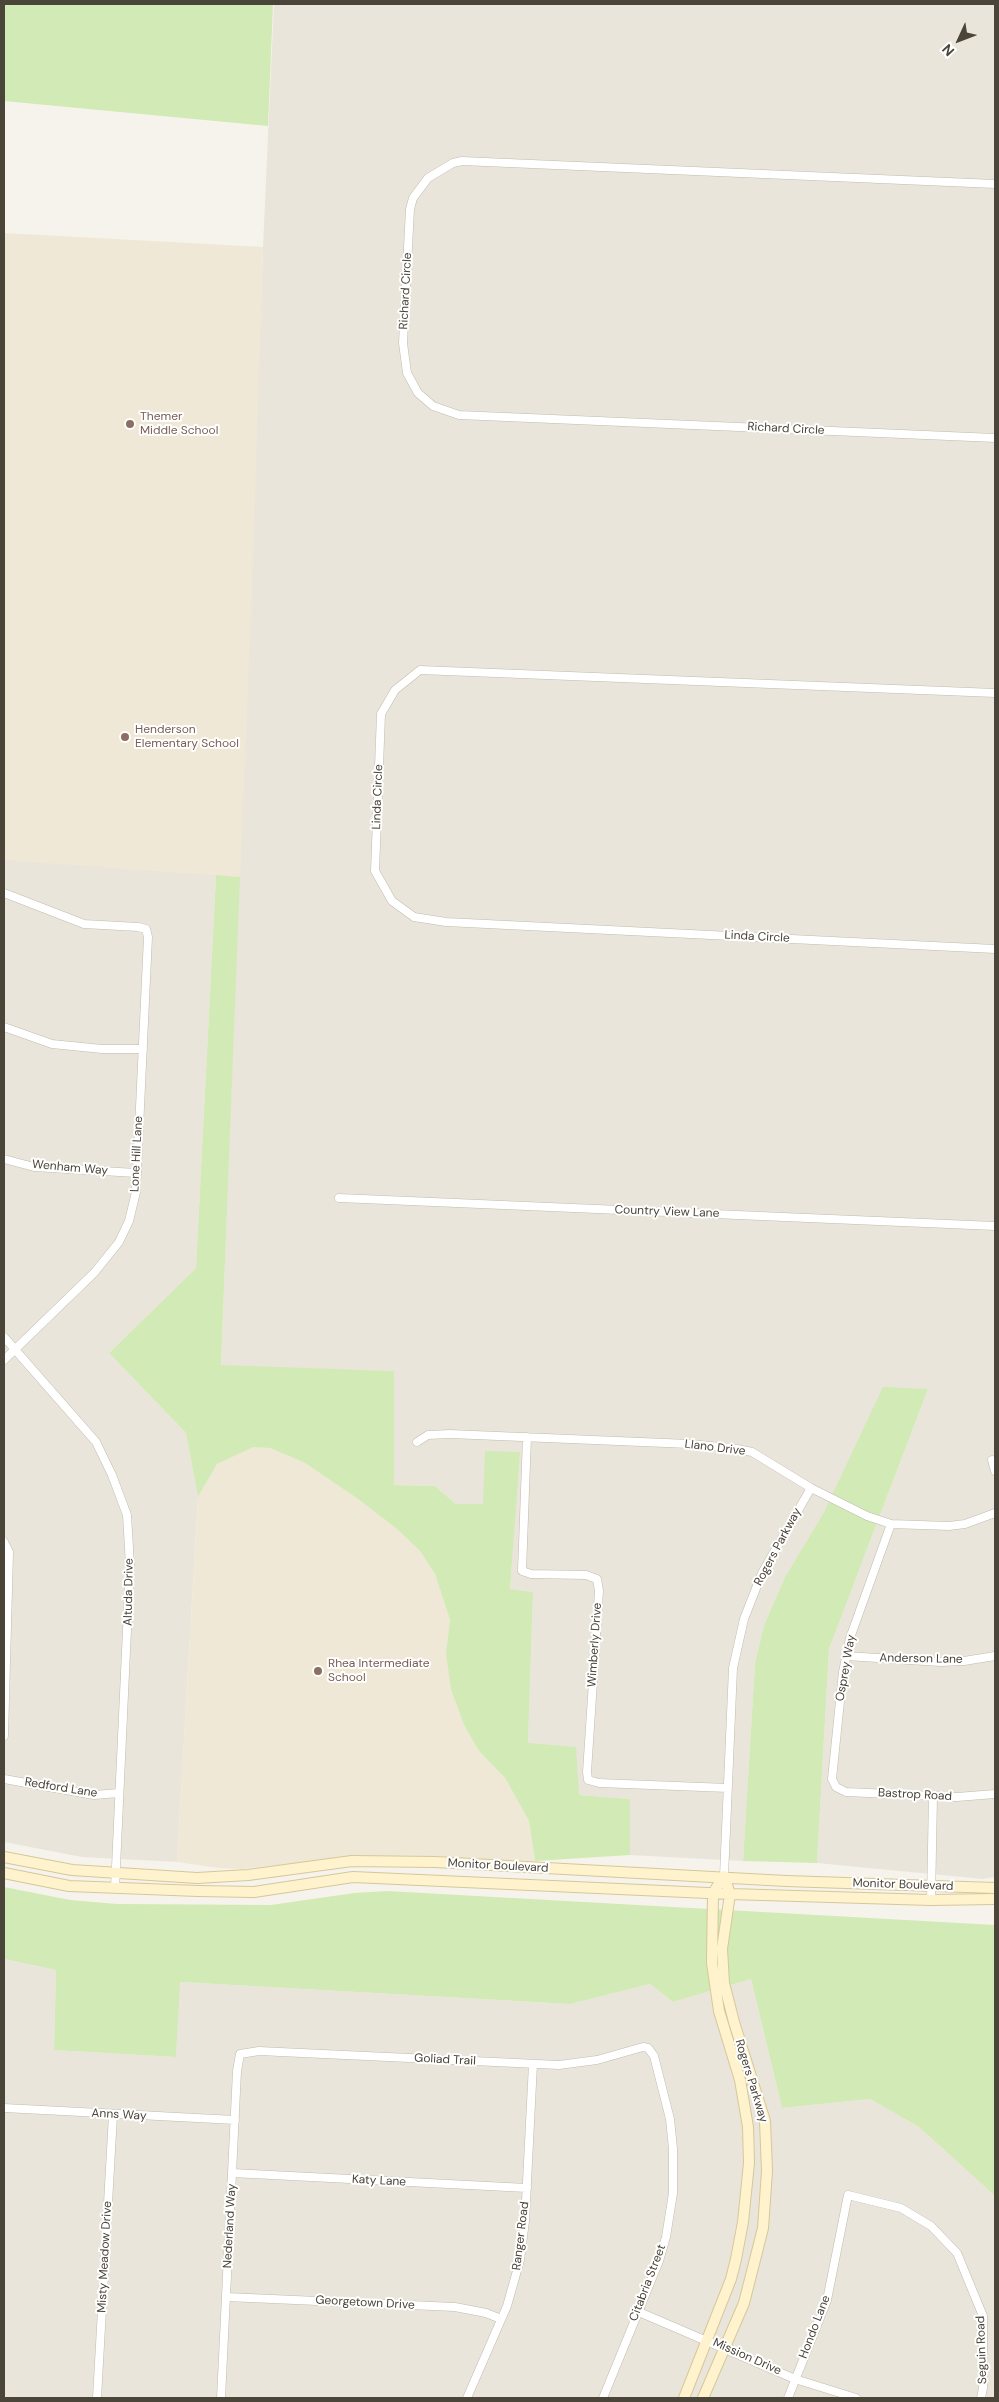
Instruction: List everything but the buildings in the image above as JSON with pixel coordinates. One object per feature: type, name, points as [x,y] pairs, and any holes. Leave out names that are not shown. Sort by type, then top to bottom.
[{"type":"street","name":"Richard Circle","points":[[995,184],[472,162],[453,163],[428,178],[414,198],[410,210],[403,343],[407,372],[418,393],[433,406],[459,415],[995,438]]},
{"type":"street","name":"Linda Circle","points":[[995,693],[420,670],[395,690],[382,714],[375,871],[392,900],[414,917],[446,922],[995,949]]},
{"type":"street","name":"Lone Hill Lane","points":[[4,893],[84,924],[146,929],[148,944],[136,1192],[132,1211],[119,1242],[94,1273],[4,1360]]},
{"type":"street","points":[[4,1026],[52,1044],[102,1049],[143,1049]]},
{"type":"street","name":"Wenham Way","points":[[4,1159],[34,1167],[136,1173]]},
{"type":"street","name":"Country View Lane","points":[[338,1198],[995,1226]]},
{"type":"street","name":"Altuda Drive","points":[[4,1337],[96,1442],[112,1475],[127,1515],[130,1565],[115,1888]]},
{"type":"street","name":"Llano Drive","points":[[417,1442],[428,1435],[450,1434],[689,1444],[732,1448],[752,1452],[810,1488],[867,1516],[890,1524],[949,1526],[965,1524],[995,1513]]},
{"type":"street","name":"Wimberly Drive","points":[[527,1437],[522,1571],[531,1574],[586,1575],[597,1579],[599,1591],[586,1772],[588,1780],[599,1783],[728,1788]]},
{"type":"street","points":[[992,1460],[995,1471]]},
{"type":"street","name":"Rogers Parkway","points":[[703,2398],[744,2302],[761,2236],[767,2171],[765,2121],[734,2022],[724,1983],[722,1949],[730,1894],[724,1876],[733,1668],[744,1619],[762,1573],[810,1488]]},
{"type":"street","name":"Osprey Way","points":[[836,1787],[832,1778],[846,1656],[850,1638],[890,1524]]},
{"type":"street","points":[[4,1542],[9,1552],[4,1736]]},
{"type":"street","name":"Anderson Lane","points":[[846,1656],[941,1662],[995,1656]]},
{"type":"street","name":"Redford Lane","points":[[4,1779],[94,1795],[119,1794]]},
{"type":"street","name":"Bastrop Road","points":[[836,1787],[846,1792],[932,1796],[957,1797],[995,1794]]},
{"type":"street","points":[[931,1900],[932,1796]]},
{"type":"street","name":"Monitor Boulevard","points":[[4,1857],[72,1870],[197,1878],[248,1876],[352,1861],[435,1862],[724,1876],[786,1881],[995,1888]]},
{"type":"street","name":"Monitor Boulevard","points":[[4,1873],[69,1886],[254,1892],[353,1877],[730,1894],[931,1900],[995,1899]]},
{"type":"street","points":[[713,1893],[724,1876]]},
{"type":"street","name":"Rogers Parkway","points":[[684,2398],[736,2259],[743,2222],[749,2163],[748,2127],[740,2080],[724,2030],[715,1992],[712,1963],[713,1893]]},
{"type":"street","name":"Goliad Trail","points":[[240,2054],[259,2051],[533,2064],[574,2064],[643,2047],[648,2048]]},
{"type":"street","name":"Citabria Street","points":[[603,2398],[659,2261],[666,2237],[674,2174],[670,2119],[654,2056],[648,2048]]},
{"type":"street","name":"Nederland Way","points":[[221,2398],[240,2054]]},
{"type":"street","name":"Ranger Road","points":[[467,2398],[512,2292],[520,2260],[527,2188],[533,2064]]},
{"type":"street","name":"Anns Way","points":[[4,2108],[235,2120]]},
{"type":"street","name":"Misty Meadow Drive","points":[[97,2398],[113,2115]]},
{"type":"street","name":"Katy Lane","points":[[232,2173],[527,2188]]},
{"type":"street","name":"Hondo Lane","points":[[788,2398],[827,2300],[848,2195]]},
{"type":"street","name":"Seguin Road","points":[[848,2195],[901,2208],[931,2226],[957,2252],[983,2316],[983,2388],[981,2398]]},
{"type":"street","name":"Georgetown Drive","points":[[226,2297],[455,2307],[486,2313],[501,2319]]},
{"type":"street","name":"Mission Drive","points":[[638,2312],[796,2378],[856,2398]]},
{"type":"shaded area","points":[[274,4],[995,4],[995,1877],[983,1879],[817,1863],[829,1649],[928,1389],[824,1512],[785,1577],[764,1625],[755,1663],[743,1861],[630,1855],[630,1799],[579,1795],[528,1743],[533,1592],[510,1589],[519,1452],[483,1504],[456,1504],[435,1486],[394,1485],[394,1371],[221,1366],[263,247]]},
{"type":"shaded area","points":[[4,233],[263,247],[240,877],[4,860]]},
{"type":"shaded area","points":[[4,859],[216,875],[196,1268],[109,1353],[186,1433],[198,1497],[177,1862],[82,1857],[4,1842]]},
{"type":"shaded area","name":"Rhea Intermediate School","points":[[253,1446],[270,1448],[305,1463],[358,1499],[397,1529],[420,1551],[435,1574],[450,1620],[446,1653],[465,1727],[479,1751],[505,1778],[529,1821],[535,1861],[403,1856],[352,1857],[241,1869],[218,1868],[177,1862],[198,1497],[217,1464]]},
{"type":"shaded area","points":[[4,1959],[56,1970],[54,2050],[176,2057],[179,1982],[570,2004],[650,1984],[673,2002],[751,1979],[782,2108],[870,2099],[919,2127],[995,2196],[995,2398],[4,2398]]},
{"type":"green space","points":[[4,4],[273,4],[268,126],[4,101]]},
{"type":"green space","points":[[216,875],[240,877],[221,1365],[394,1371],[394,1485],[435,1486],[456,1504],[483,1504],[485,1451],[520,1452],[510,1589],[533,1592],[528,1743],[576,1747],[579,1795],[630,1799],[630,1855],[535,1861],[529,1821],[505,1778],[479,1751],[465,1727],[451,1689],[446,1653],[450,1620],[435,1574],[420,1551],[397,1529],[358,1499],[305,1463],[270,1448],[253,1447],[217,1464],[198,1497],[186,1433],[109,1353],[196,1268]]},
{"type":"green space","points":[[883,1387],[928,1389],[829,1649],[817,1863],[743,1861],[755,1663],[764,1625],[785,1577],[824,1512]]},
{"type":"green space","points":[[4,1887],[70,1900],[117,1904],[271,1905],[354,1893],[387,1891],[995,1925],[995,2196],[919,2127],[870,2099],[782,2108],[751,1979],[673,2002],[650,1984],[570,2004],[180,1982],[176,2057],[54,2050],[56,1970],[4,1959]]},
{"type":"place","name":"Themer Middle School","points":[[130,424]]},
{"type":"place","name":"Henderson Elementary School","points":[[125,737]]},
{"type":"place","name":"Rhea Intermediate School","points":[[318,1671]]}]
